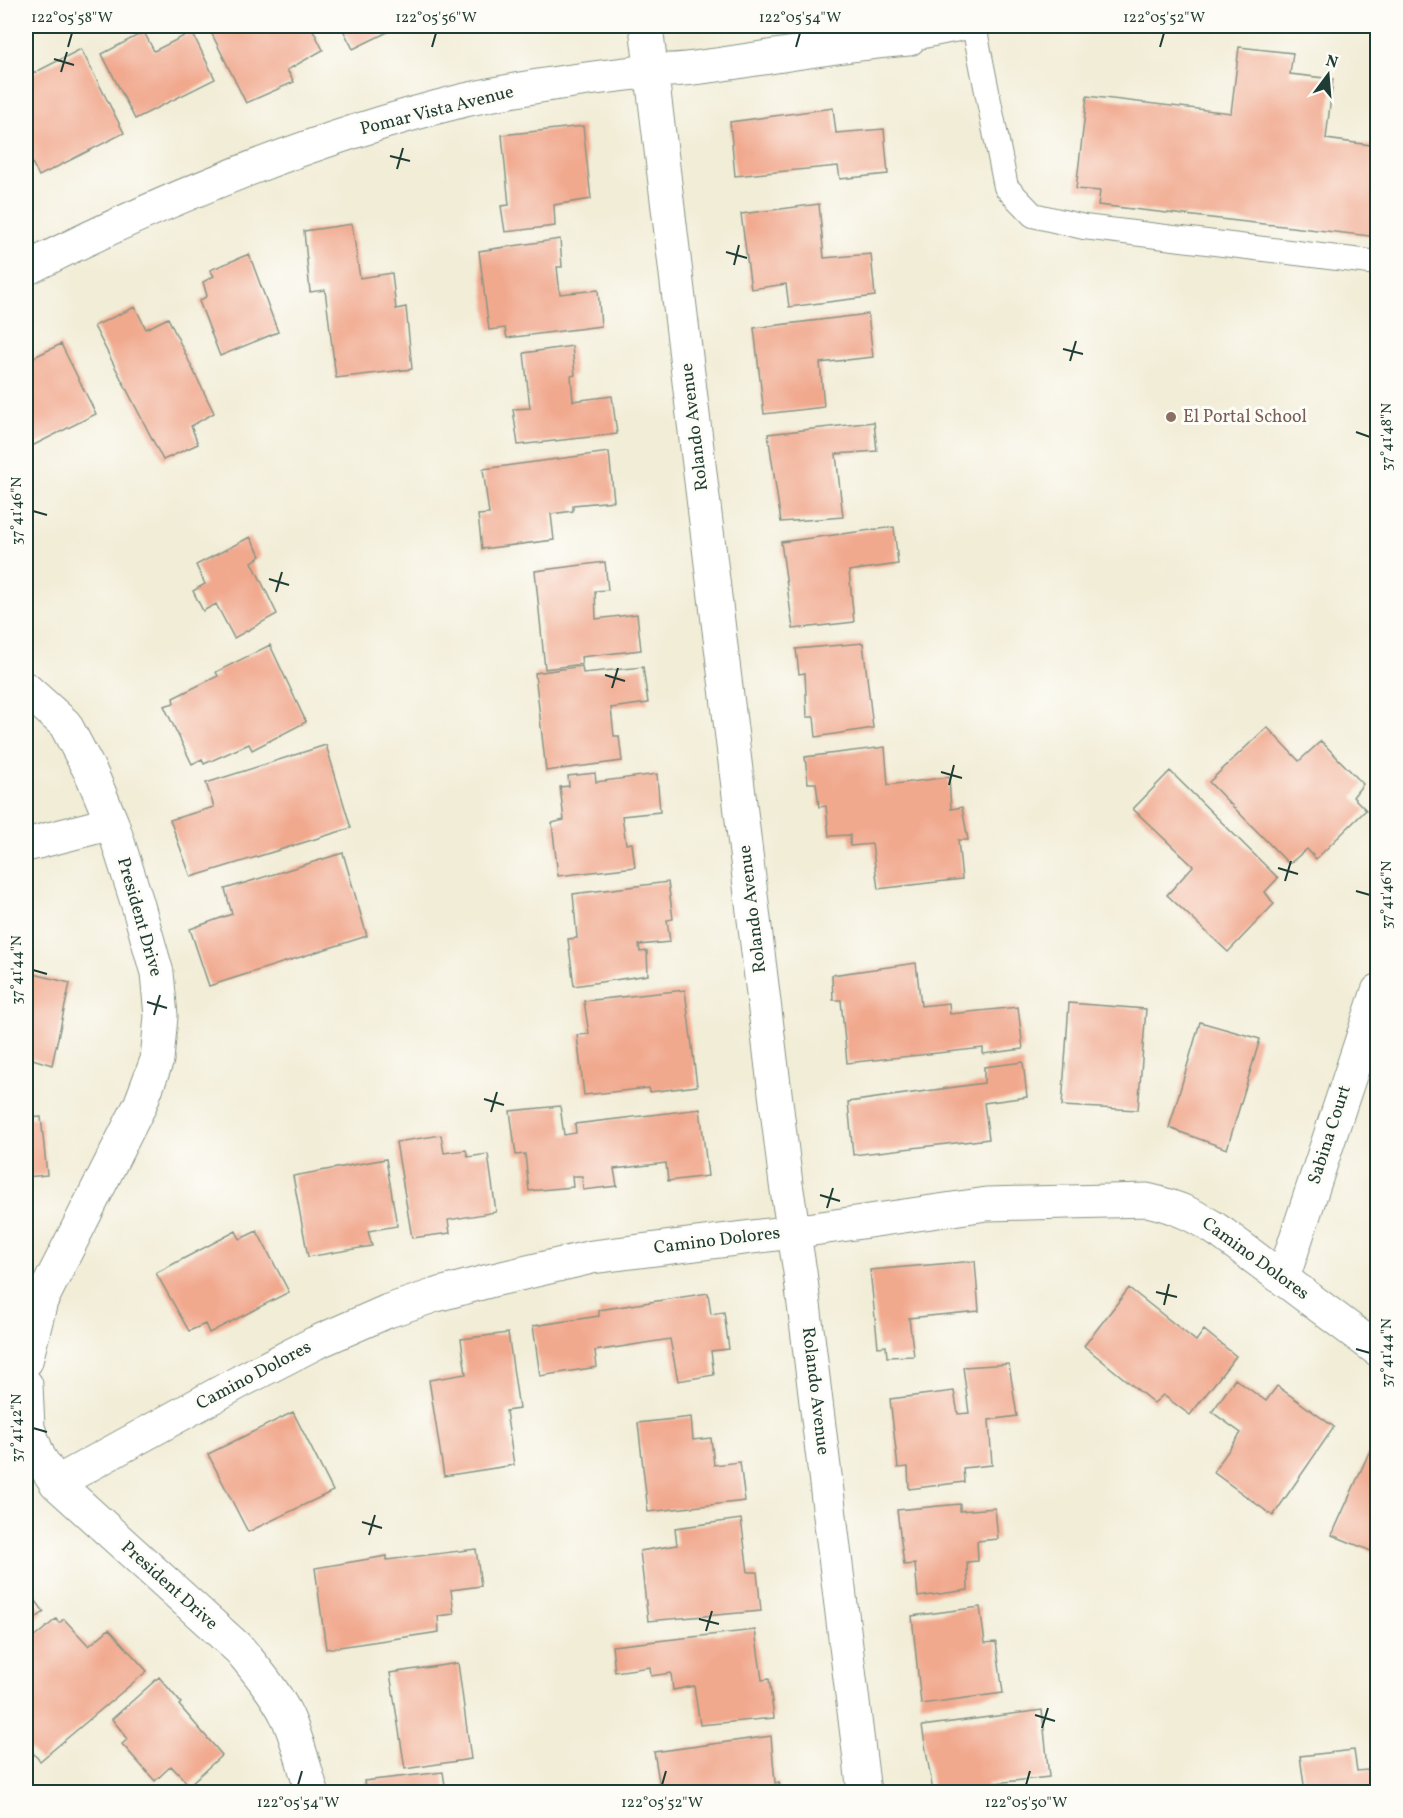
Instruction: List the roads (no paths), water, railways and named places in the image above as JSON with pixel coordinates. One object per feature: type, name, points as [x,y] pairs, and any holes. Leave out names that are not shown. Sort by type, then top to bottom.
[{"type":"street","name":"Rolando Avenue","points":[[646,26],[785,1172],[864,1792]]},
{"type":"street","name":"Pomar Vista Avenue","points":[[26,269],[145,210],[238,171],[310,146],[465,100],[516,90],[652,71],[691,69],[862,42],[909,39]]},
{"type":"street","name":"President Drive","points":[[26,689],[65,724],[92,775],[112,824],[157,973],[161,1016],[157,1060],[140,1105],[41,1301],[26,1361]]},
{"type":"street","points":[[26,845],[112,824]]},
{"type":"street","name":"Sabina Court","points":[[1283,1278],[1377,991]]},
{"type":"street","name":"Camino Dolores","points":[[56,1483],[253,1374],[315,1343],[398,1308],[489,1281],[592,1257],[794,1232],[987,1204],[1147,1200],[1198,1216],[1377,1350]]},
{"type":"street","name":"President Drive","points":[[26,1385],[28,1428],[39,1457],[56,1483],[240,1650],[265,1680],[286,1716],[301,1754],[312,1792]]},
{"type":"lane","points":[[909,39],[974,26],[1006,187],[1033,215],[1084,227],[1377,263]]},
{"type":"place","name":"El Portal School","points":[[1171,417]]}]
